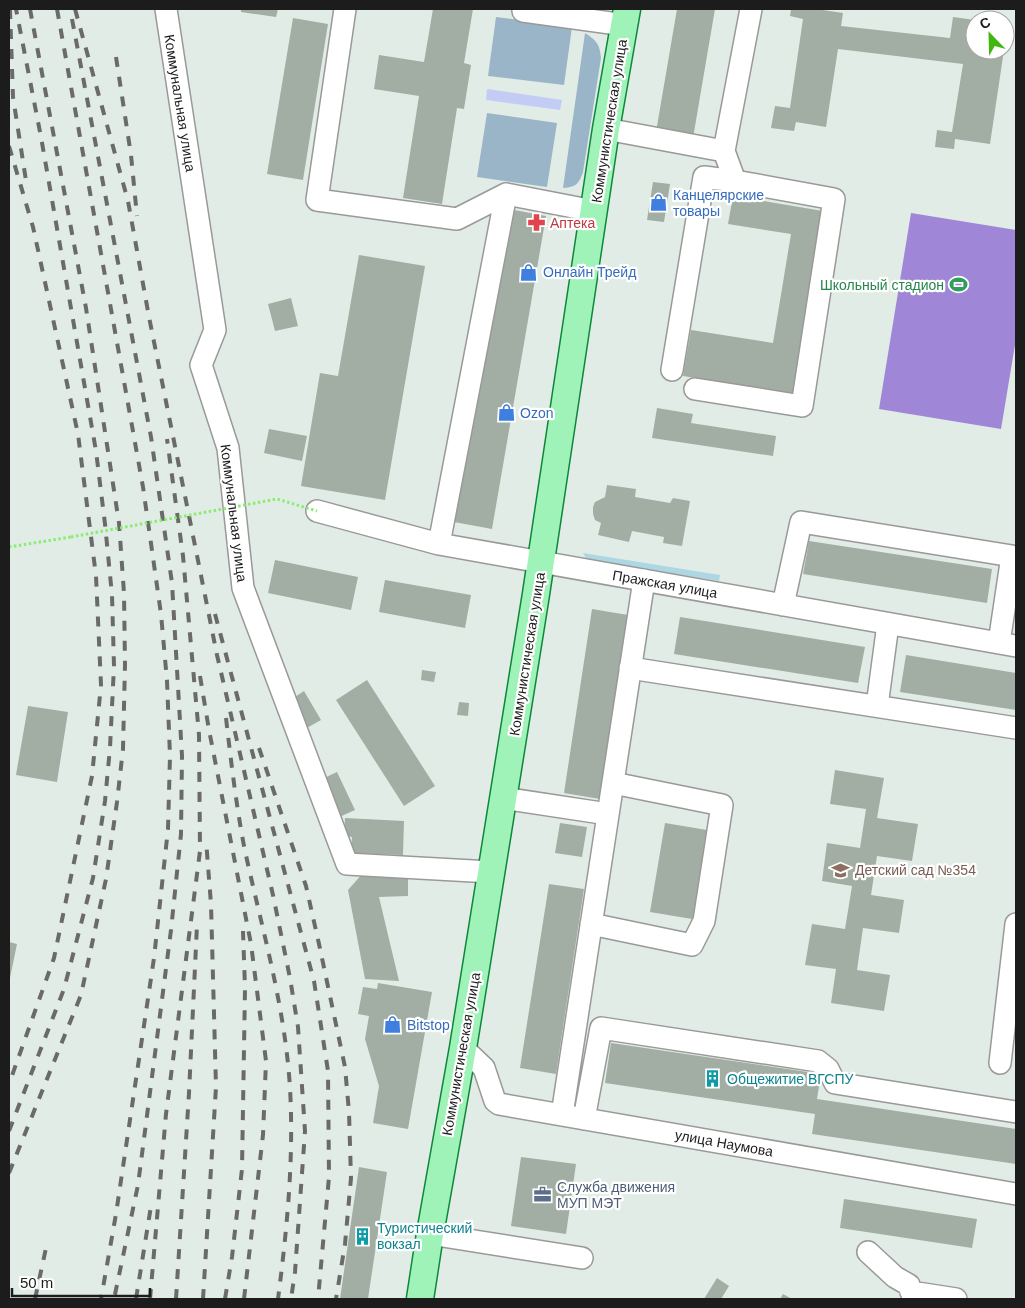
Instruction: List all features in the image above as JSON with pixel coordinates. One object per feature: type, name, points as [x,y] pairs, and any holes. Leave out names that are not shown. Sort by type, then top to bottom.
[{"type":"main road","name":"Коммунистическая улица","points":[[420,1299],[463,1048],[541,562],[606,129],[626,17]]},
{"type":"street","name":"Коммунальная улица","points":[[166,9],[215,330],[201,365],[228,448],[243,588],[348,864],[491,872]]},
{"type":"street","points":[[345,9],[317,200],[456,219],[506,194],[594,211]]},
{"type":"street","points":[[735,181],[724,150],[751,9]]},
{"type":"street","points":[[523,10],[626,17]]},
{"type":"street","points":[[606,129],[724,150]]},
{"type":"street","points":[[672,370],[704,177],[834,199],[802,406],[695,389]]},
{"type":"street","points":[[439,544],[506,194]]},
{"type":"street","name":"Пражская улица","points":[[317,511],[439,544],[1008,645]]},
{"type":"street","points":[[783,605],[801,522],[1012,556],[1008,645]]},
{"type":"street","points":[[562,1115],[644,580]]},
{"type":"street","points":[[877,706],[888,624]]},
{"type":"street","points":[[630,668],[1016,728]]},
{"type":"street","points":[[591,924],[692,945],[704,922],[722,804],[612,783]]},
{"type":"street","points":[[503,798],[608,814]]},
{"type":"street","points":[[1000,1063],[1016,924]]},
{"type":"street","points":[[584,1119],[601,1028],[818,1061],[828,1069],[835,1083],[1016,1112]]},
{"type":"street","name":"улица Наумова","points":[[463,1048],[484,1068],[495,1101],[499,1104],[1016,1194]]},
{"type":"street","points":[[430,1234],[582,1258]]},
{"type":"street","points":[[868,1252],[895,1277],[909,1285],[910,1296],[956,1299]]},
{"type":"path","points":[[9,547],[277,499],[317,511]]},
{"type":"shaded area","points":[[496,17],[572,27],[564,85],[488,76]]},
{"type":"shaded area","points":[[585,33],[597,43],[601,58],[583,172],[576,184],[563,188]]},
{"type":"shaded area","points":[[487,89],[562,100],[560,110],[486,100]]},
{"type":"shaded area","points":[[487,113],[557,123],[547,187],[477,177]]},
{"type":"shaded area","name":"Школьный стадион","points":[[911,213],[1016,230],[1016,339],[1001,429],[879,409]]},
{"type":"shaded area","points":[[583,553],[720,575],[719,581],[587,560]]},
{"type":"building","points":[[241,9],[278,9],[276,17],[241,12]]},
{"type":"building","points":[[433,9],[473,9],[464,63],[471,65],[464,109],[457,108],[442,204],[403,198],[419,96],[374,89],[379,55],[424,62]]},
{"type":"building","points":[[677,9],[715,9],[693,138],[656,132]]},
{"type":"building","points":[[791,9],[816,9],[843,13],[841,26],[950,38],[953,17],[965,19],[965,60],[1003,60],[990,144],[955,139],[954,149],[935,147],[937,130],[952,132],[963,64],[838,49],[826,127],[796,122],[794,131],[771,128],[775,106],[790,108],[803,19],[790,16]]},
{"type":"building","points":[[293,18],[328,24],[303,180],[267,174]]},
{"type":"building","points":[[653,182],[670,184],[664,222],[647,220]]},
{"type":"building","points":[[733,196],[823,211],[793,394],[683,376],[691,330],[773,343],[791,234],[728,224]]},
{"type":"building","points":[[509,209],[546,216],[492,529],[454,522]]},
{"type":"building","points":[[359,255],[425,266],[385,500],[301,486],[320,373],[338,376]]},
{"type":"building","points":[[291,298],[298,326],[275,331],[268,304]]},
{"type":"building","points":[[657,408],[693,414],[691,423],[776,436],[773,456],[652,438]]},
{"type":"building","points":[[269,429],[307,436],[302,461],[264,453]]},
{"type":"building","points":[[607,485],[636,489],[635,497],[670,503],[673,498],[690,501],[682,546],[663,543],[664,537],[632,531],[629,542],[598,535],[601,523],[595,520],[593,507],[595,502],[605,497]]},
{"type":"building","points":[[809,541],[992,569],[987,603],[803,574]]},
{"type":"building","points":[[275,560],[358,577],[351,610],[268,593]]},
{"type":"building","points":[[385,580],[471,595],[465,628],[379,612]]},
{"type":"building","points":[[592,609],[628,615],[600,799],[564,793]]},
{"type":"building","points":[[680,617],[865,647],[858,683],[674,654]]},
{"type":"building","points":[[906,655],[1016,673],[1016,710],[900,692]]},
{"type":"building","points":[[422,670],[436,672],[434,682],[421,680]]},
{"type":"building","points":[[367,680],[435,786],[404,806],[336,700]]},
{"type":"building","points":[[304,691],[321,720],[305,729],[289,701]]},
{"type":"building","points":[[459,702],[469,703],[468,716],[457,715]]},
{"type":"building","points":[[28,706],[68,712],[57,782],[16,775]]},
{"type":"building","points":[[835,770],[884,778],[877,818],[918,824],[912,861],[877,856],[871,895],[904,900],[899,933],[863,928],[857,970],[890,975],[884,1011],[831,1003],[836,969],[805,965],[812,924],[845,929],[852,886],[822,881],[827,843],[860,848],[866,809],[830,804]]},
{"type":"building","points":[[337,772],[355,810],[337,818],[320,780]]},
{"type":"building","points":[[345,818],[404,821],[403,855],[351,853],[352,837],[344,836]]},
{"type":"building","points":[[560,823],[587,827],[582,857],[555,853]]},
{"type":"building","points":[[665,823],[713,831],[698,920],[650,912]]},
{"type":"building","points":[[363,873],[408,876],[408,896],[379,897],[399,981],[365,979],[348,890]]},
{"type":"building","points":[[549,884],[584,889],[556,1074],[520,1068]]},
{"type":"building","points":[[9,942],[17,944],[10,978],[9,978]]},
{"type":"building","points":[[378,983],[432,992],[408,1129],[373,1123],[379,1086],[365,1039],[369,1016],[358,1014],[363,987],[377,989]]},
{"type":"building","points":[[611,1043],[821,1074],[817,1099],[1016,1129],[1016,1164],[812,1134],[815,1114],[605,1083]]},
{"type":"building","name":"Служба движения МУП МЭТ","points":[[521,1157],[576,1164],[566,1234],[511,1226]]},
{"type":"building","name":"Туристический вокзал","points":[[359,1167],[387,1172],[368,1299],[340,1299]]},
{"type":"building","points":[[844,1199],[977,1219],[972,1248],[840,1228]]},
{"type":"building","points":[[717,1278],[729,1286],[721,1299],[704,1299]]},
{"type":"building","points":[[783,1294],[792,1299],[780,1299]]},
{"type":"railway","points":[[10,9],[13,97],[27,187]]},
{"type":"railway","points":[[9,1131],[64,989],[93,878],[105,801],[114,666],[112,595],[96,451],[41,137],[16,9]]},
{"type":"railway","points":[[9,1173],[81,995],[106,879],[117,802],[123,749],[125,665],[124,593],[119,523],[86,308],[30,9]]},
{"type":"railway","points":[[57,9],[143,487],[161,614],[167,681],[170,756],[168,829],[154,958],[116,1214],[101,1299]]},
{"type":"railway","points":[[75,9],[128,201],[149,317],[217,655],[273,895],[290,978],[298,1027],[305,1131],[295,1272],[291,1299]]},
{"type":"railway","points":[[72,19],[151,437],[172,583],[182,756],[181,834],[171,930],[138,1185],[114,1299]]},
{"type":"railway","points":[[116,57],[131,155],[137,216]]},
{"type":"railway","points":[[9,146],[33,227],[78,434],[96,576],[101,685],[92,776],[54,958],[9,1084]]},
{"type":"railway","points":[[150,1299],[166,1114],[200,851],[199,735],[183,556],[167,439]]},
{"type":"railway","points":[[215,614],[314,981],[328,1071],[329,1177],[318,1299]]},
{"type":"railway","points":[[200,676],[251,944],[266,1061],[263,1135],[244,1299]]},
{"type":"railway","points":[[226,718],[241,830],[278,996],[290,1088],[290,1168],[287,1220],[278,1299]]},
{"type":"railway","points":[[259,748],[306,886],[345,1067],[349,1112],[351,1178],[345,1244],[336,1299]]},
{"type":"railway","points":[[203,1299],[216,1087],[211,904],[206,840]]},
{"type":"railway","points":[[176,1299],[197,925]]},
{"type":"railway","points":[[225,1299],[242,1169],[245,988],[243,931]]},
{"type":"railway","points":[[136,1299],[151,1206]]},
{"type":"railway","points":[[35,1299],[46,1248]]},
{"type":"place","name":"Канцелярские товары","points":[[659,203]]},
{"type":"place","name":"Аптека","points":[[536,223]]},
{"type":"place","name":"Онлайн Трейд","points":[[529,272]]},
{"type":"place","name":"Школьный стадион","points":[[958,285]]},
{"type":"place","name":"Ozon","points":[[506,413]]},
{"type":"place","name":"Детский сад №354","points":[[841,870]]},
{"type":"place","name":"Bitstop","points":[[393,1025]]},
{"type":"place","name":"Общежитие ВГСПУ","points":[[713,1079]]},
{"type":"place","name":"Служба движения МУП МЭТ","points":[[543,1195]]},
{"type":"place","name":"Туристический вокзал","points":[[363,1236]]}]
